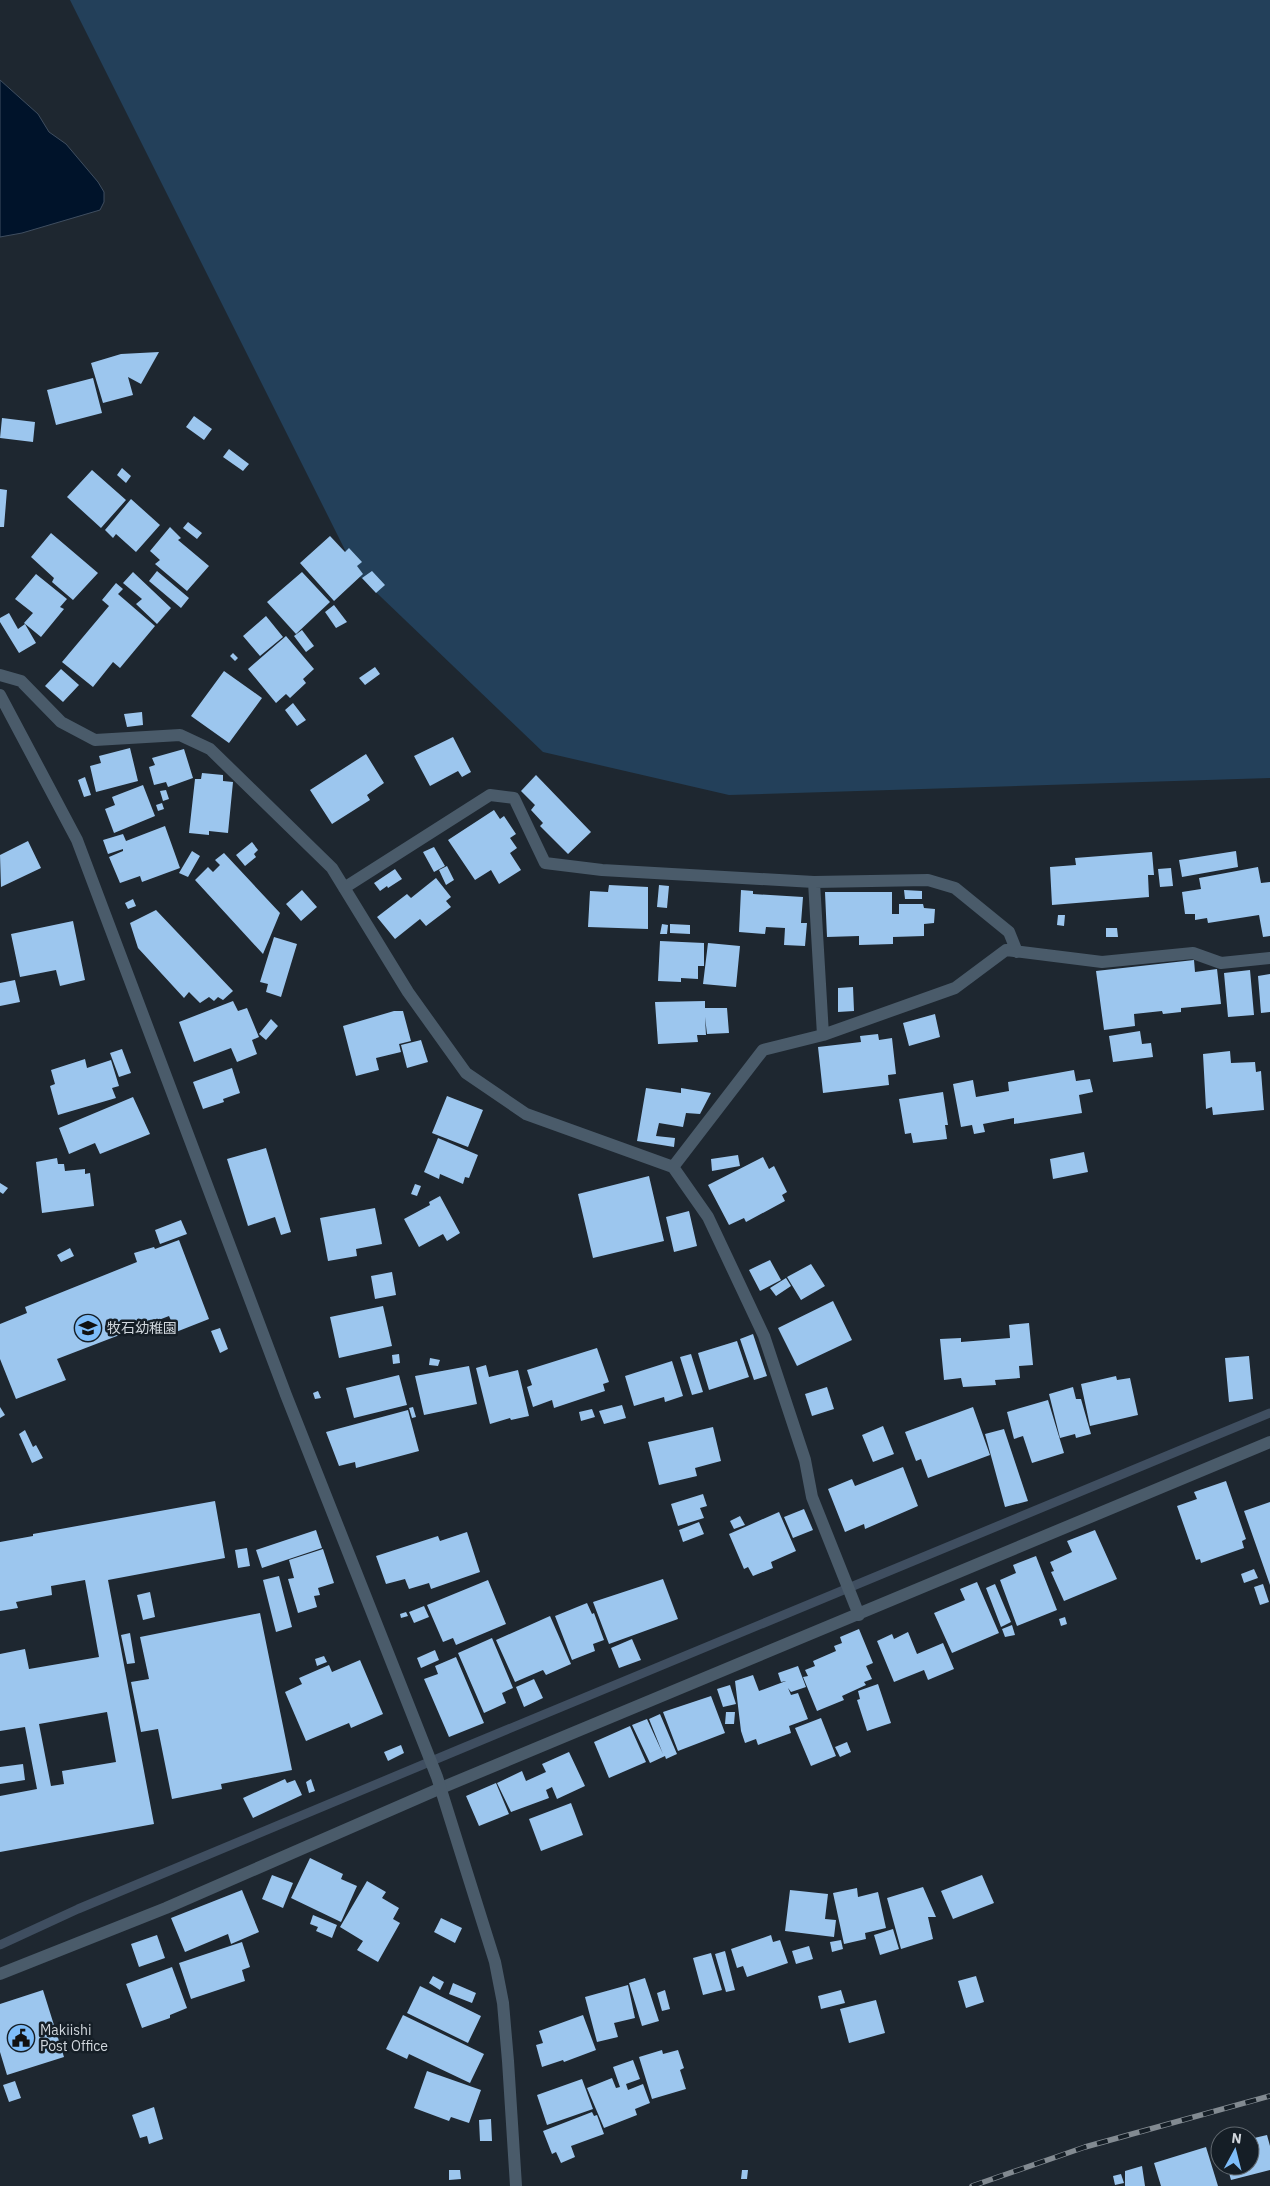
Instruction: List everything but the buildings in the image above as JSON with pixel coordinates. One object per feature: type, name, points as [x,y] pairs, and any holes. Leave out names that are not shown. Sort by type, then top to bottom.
[{"type":"street","points":[[0,675],[21,681],[61,722],[95,740],[180,735],[210,750],[332,868],[408,992],[466,1073],[526,1114],[673,1167],[708,1217],[764,1336],[805,1460],[812,1497],[859,1615]]},
{"type":"street","points":[[0,695],[77,840],[286,1395],[441,1788],[495,1962],[503,2003],[516,2186]]},
{"type":"street","points":[[344,888],[490,795],[514,798],[545,863],[602,870],[814,882],[928,880],[955,888],[1009,932],[1017,952]]},
{"type":"street","points":[[814,882],[822,1035]]},
{"type":"street","points":[[673,1167],[763,1050],[822,1035],[955,988],[1006,950],[1102,962],[1192,953],[1220,964],[1270,958]]},
{"type":"street","points":[[0,1974],[166,1908],[441,1788],[1270,1442]]},
{"type":"shaded area","points":[[70,0],[1270,0],[1270,778],[729,795],[543,752],[357,574]]},
{"type":"shaded area","points":[[0,80],[38,114],[49,132],[66,144],[98,182],[104,192],[104,202],[100,210],[22,233],[0,237]]},
{"type":"waterway","points":[[0,1945],[78,1909],[1270,1413]]},
{"type":"railway","points":[[972,2186],[1085,2147],[1270,2096]]},
{"type":"place","name":"牧石幼稚園","points":[[88,1328]]},
{"type":"place","name":"Makiishi Post Office","points":[[21,2038]]}]
